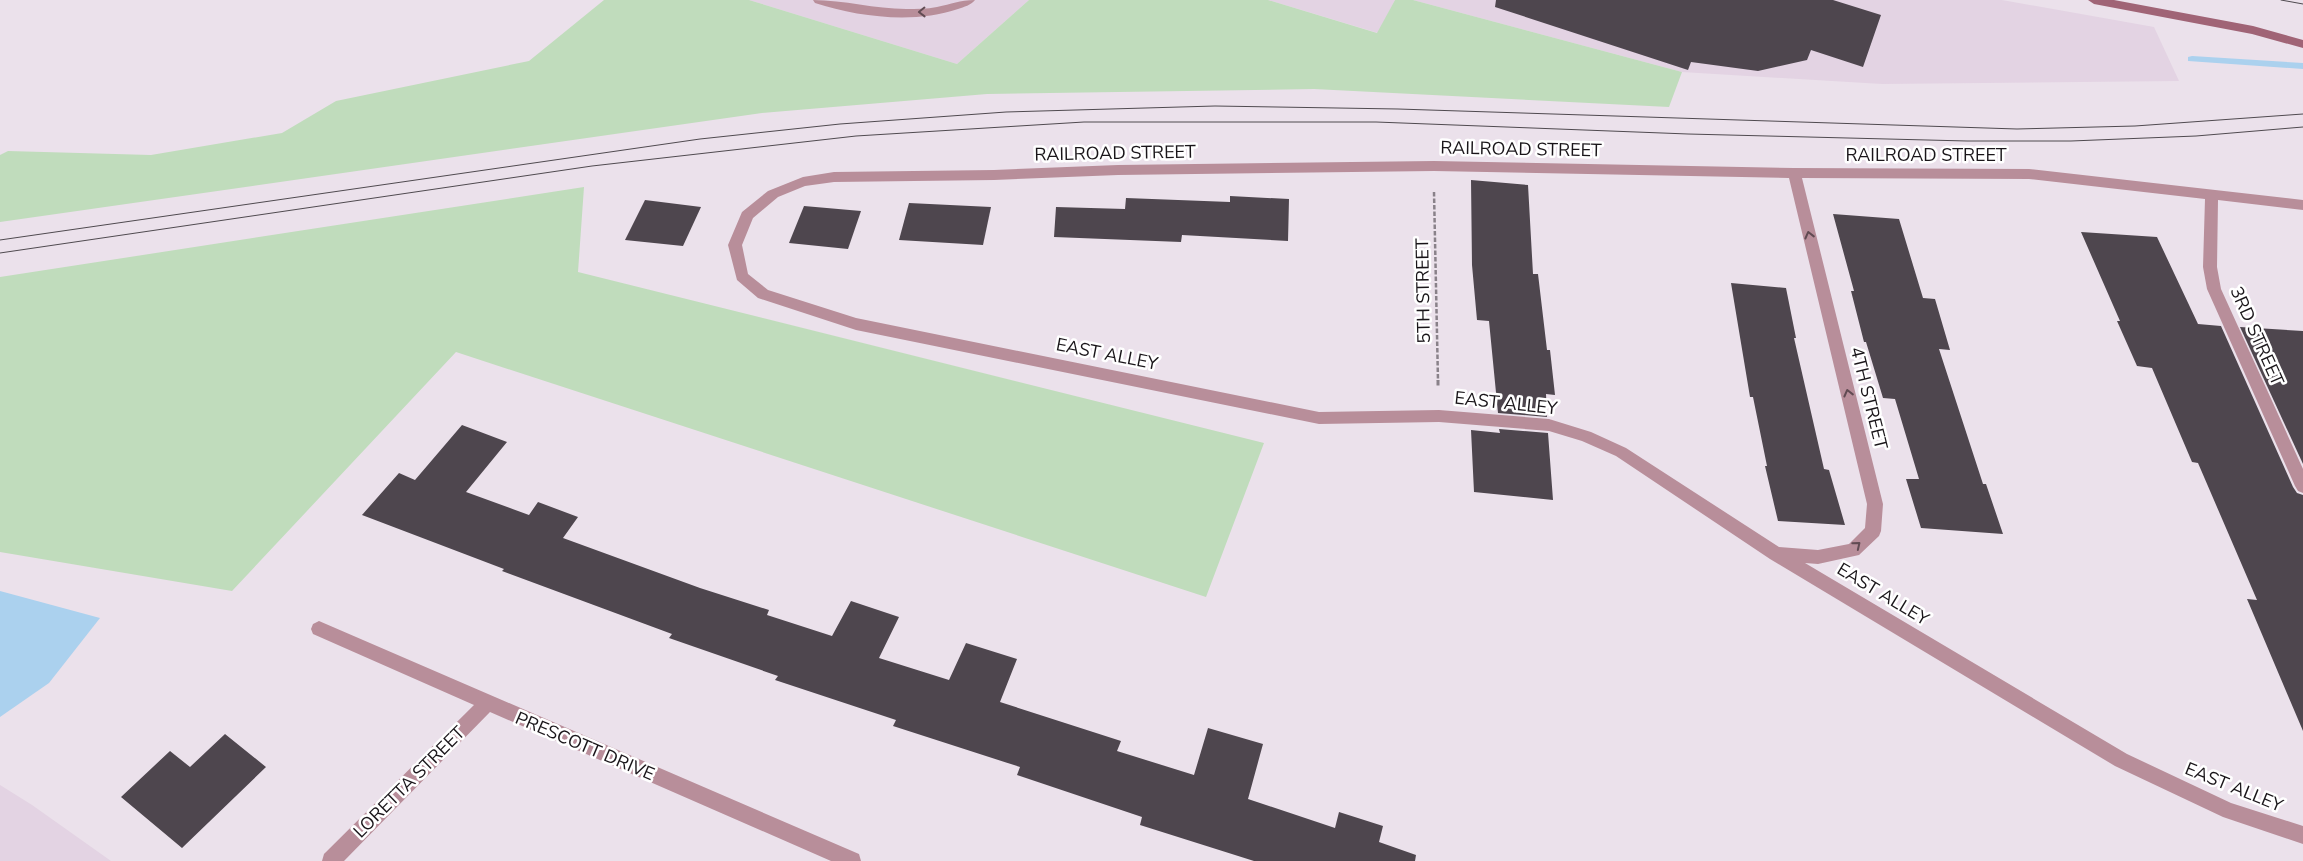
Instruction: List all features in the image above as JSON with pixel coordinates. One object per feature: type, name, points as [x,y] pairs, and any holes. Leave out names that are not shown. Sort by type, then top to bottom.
[{"type":"street","points":[[819,0],[828,4],[876,11],[928,12],[956,6],[969,0]]},
{"type":"street","points":[[2094,0],[2253,30],[2303,44]]},
{"type":"street","name":"RAILROAD STREET","points":[[747,215],[773,194],[803,182],[834,177],[994,175],[1118,170],[1244,170],[1434,166],[1794,174],[1924,172],[2029,174],[2303,205]]},
{"type":"street","name":"4TH STREET","points":[[1776,554],[1818,556],[1852,550],[1874,531],[1875,504],[1794,174]]},
{"type":"street","name":"3RD STREET","points":[[2212,194],[2210,266],[2214,289],[2303,486]]},
{"type":"street","name":"EAST ALLEY","points":[[747,215],[736,245],[742,276],[763,294],[856,324],[1318,418],[1439,416],[1549,424],[1586,436],[1621,452],[1776,554],[2121,760],[2229,811],[2303,835]]},
{"type":"street","name":"PRESCOTT DRIVE","points":[[319,629],[852,861]]},
{"type":"street","name":"LORETTA STREET","points":[[331,861],[487,703]]},
{"type":"path","name":"5TH STREET","points":[[1434,166],[1439,416]]},
{"type":"shaded area","points":[[749,0],[1029,0],[957,64]]},
{"type":"shaded area","points":[[1268,0],[1395,0],[1378,33]]},
{"type":"shaded area","points":[[1413,0],[2002,0],[2154,27],[2179,81],[1882,84],[1682,72]]},
{"type":"shaded area","points":[[0,785],[32,805],[111,861],[0,861]]},
{"type":"green space","points":[[604,0],[749,0],[957,64],[1029,0],[1268,0],[1377,33],[1395,0],[1413,0],[1682,72],[1669,107],[1314,89],[987,94],[762,113],[0,222],[0,155],[8,151],[151,155],[282,133],[336,101],[529,61]]},
{"type":"green space","points":[[584,187],[578,272],[1264,443],[1206,597],[456,352],[232,591],[0,552],[0,277]]},
{"type":"water","points":[[0,591],[100,618],[49,683],[0,717]]},
{"type":"building","points":[[1496,0],[1833,0],[1881,15],[1863,67],[1811,50],[1807,60],[1758,71],[1691,62],[1688,70],[1495,7]]},
{"type":"building","points":[[1471,180],[1528,185],[1533,274],[1538,274],[1547,350],[1550,350],[1555,395],[1546,394],[1547,417],[1498,413],[1489,321],[1477,320],[1472,265]]},
{"type":"building","points":[[1230,196],[1289,199],[1288,241],[1182,235],[1181,242],[1054,237],[1056,207],[1125,209],[1126,198],[1230,202]]},
{"type":"building","points":[[645,200],[701,207],[683,246],[625,240]]},
{"type":"building","points":[[909,203],[991,207],[983,245],[899,240]]},
{"type":"building","points":[[804,206],[861,211],[848,249],[789,243]]},
{"type":"building","points":[[1833,214],[1899,219],[1923,298],[1935,299],[1950,350],[1939,349],[1983,484],[1986,484],[2003,534],[1921,528],[1906,479],[1919,479],[1895,399],[1883,398],[1866,342],[1864,342],[1851,291],[1854,291]]},
{"type":"building","points":[[2081,232],[2157,237],[2198,324],[2221,326],[2293,487],[2297,493],[2303,495],[2303,731],[2247,599],[2257,600],[2198,463],[2192,462],[2152,368],[2137,366],[2117,321],[2120,321]]},
{"type":"building","points":[[1731,283],[1786,288],[1796,338],[1794,338],[1824,469],[1829,470],[1845,525],[1778,521],[1765,466],[1767,466],[1753,397],[1750,397]]},
{"type":"building","points":[[2240,327],[2303,331],[2303,464]]},
{"type":"building","points":[[462,425],[507,442],[466,492],[529,515],[538,502],[578,517],[563,538],[700,588],[769,610],[767,615],[832,636],[851,601],[899,617],[879,658],[949,680],[966,643],[1017,659],[1000,702],[1121,741],[1117,751],[1194,775],[1208,728],[1263,744],[1248,799],[1335,828],[1339,812],[1383,826],[1379,842],[1416,855],[1415,861],[1254,861],[1140,825],[1142,817],[1017,775],[1020,767],[893,726],[896,720],[775,680],[778,676],[669,638],[672,634],[502,571],[504,569],[362,515],[399,473],[415,480]]},
{"type":"building","points":[[1499,429],[1548,433],[1553,500],[1474,492],[1471,430],[1500,433]]},
{"type":"building","points":[[225,734],[266,767],[182,848],[121,797],[170,751],[190,767]]},
{"type":"waterway","points":[[2192,59],[2303,66]]},
{"type":"tram line","points":[[2281,0],[2303,4]]},
{"type":"tram line","points":[[0,240],[700,139],[840,124],[1006,112],[1215,106],[1398,109],[2017,129],[2135,126],[2303,114]]},
{"type":"tram line","points":[[0,253],[592,166],[856,136],[1084,122],[1376,122],[1688,134],[1967,141],[2071,141],[2196,136],[2303,127]]}]
